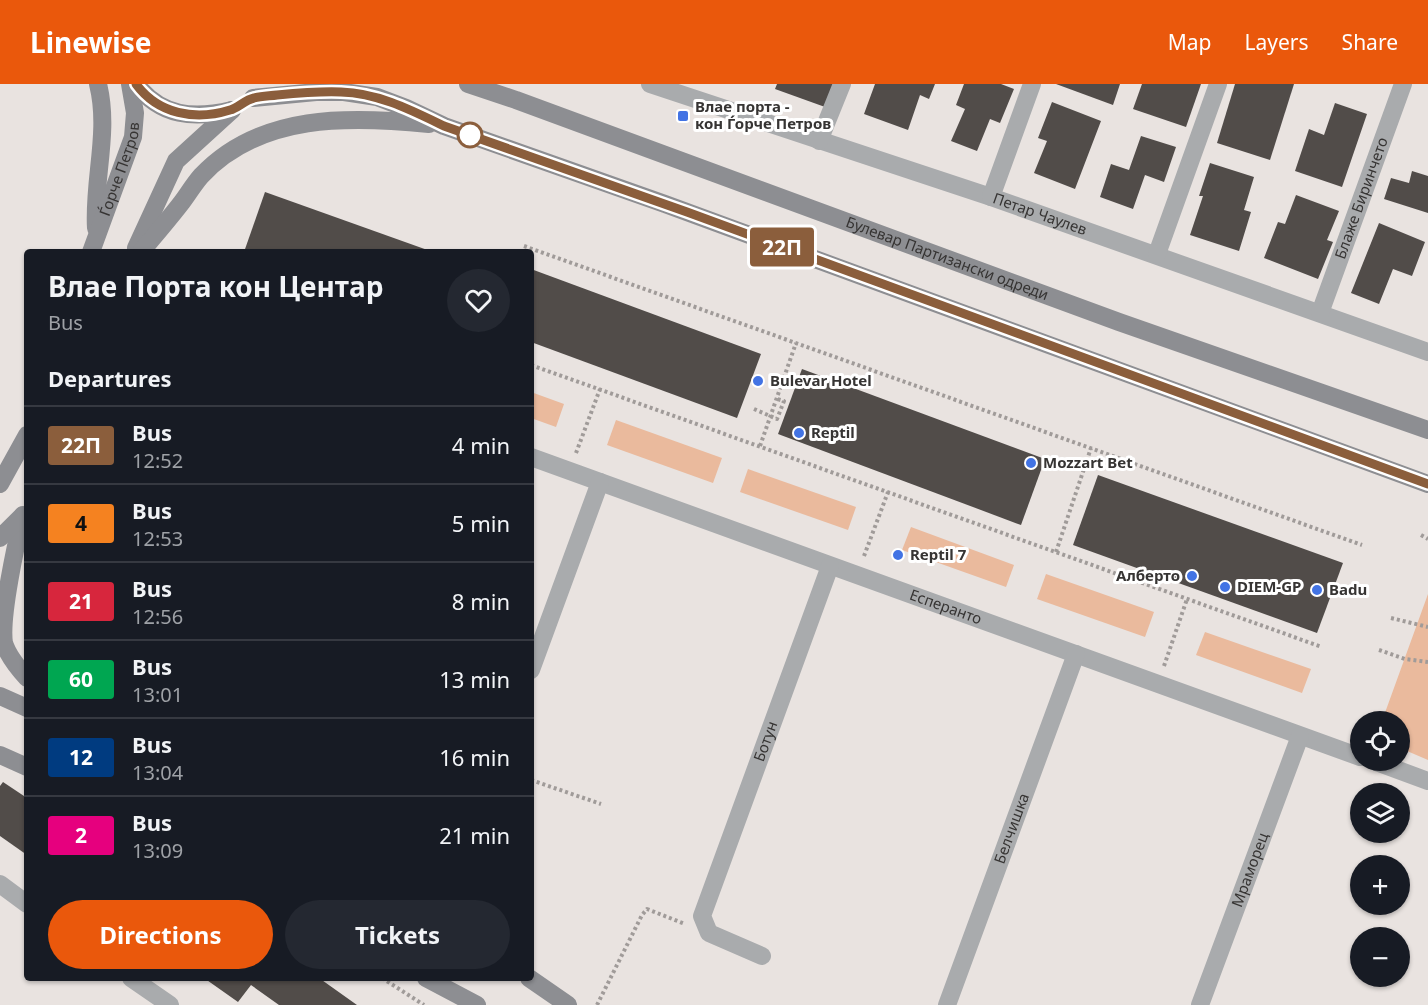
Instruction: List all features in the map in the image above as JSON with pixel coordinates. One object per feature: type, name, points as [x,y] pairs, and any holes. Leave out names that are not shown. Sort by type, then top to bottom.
[{"type":"street","points":[[93,244],[103,127],[98,84]]},
{"type":"street","name":"Ѓорче Петров","points":[[93,244],[133,138],[135,113],[129,84]]},
{"type":"street","points":[[136,84],[161,107],[184,114],[208,115],[232,110]]},
{"type":"street","points":[[135,249],[177,161],[232,110],[254,98],[267,84]]},
{"type":"street","name":"Булевар Партизански одреди","points":[[468,84],[1119,322],[1428,430]]},
{"type":"street","points":[[495,84],[516,100]]},
{"type":"street","points":[[819,141],[842,84]]},
{"type":"street","points":[[991,197],[1032,84]]},
{"type":"street","points":[[1157,254],[1218,84]]},
{"type":"street","name":"Блаже Биринчето","points":[[1320,313],[1403,84]]},
{"type":"street","name":"Петар Чаулев","points":[[658,85],[1157,254],[1428,352]]},
{"type":"street","points":[[254,98],[316,92],[344,92],[377,97],[444,126],[676,208],[1428,484]]},
{"type":"street","points":[[143,249],[200,177],[227,153],[276,129],[342,119],[388,120],[444,126]]},
{"type":"street","points":[[0,484],[24,440]]},
{"type":"street","name":"Есперанто","points":[[534,459],[1350,754]]},
{"type":"street","points":[[534,662],[600,482]]},
{"type":"street","points":[[0,538],[24,512]]},
{"type":"street","points":[[24,516],[2,622],[3,642],[17,668],[24,675]]},
{"type":"street","name":"Ботун","points":[[709,933],[702,916],[830,566]]},
{"type":"street","name":"Белчишка","points":[[947,1005],[1076,654]]},
{"type":"street","points":[[0,696],[24,707]]},
{"type":"street","name":"Мраморец","points":[[1200,1005],[1300,736]]},
{"type":"street","points":[[0,755],[24,766]]},
{"type":"street","points":[[1401,771],[1428,781]]},
{"type":"street","points":[[0,884],[24,902]]},
{"type":"street","points":[[709,933],[762,956]]},
{"type":"street","points":[[135,981],[170,1005]]},
{"type":"street","points":[[432,981],[477,1005]]},
{"type":"street","points":[[533,981],[568,1005]]},
{"type":"path","points":[[524,246],[532,249]]},
{"type":"path","points":[[534,250],[1362,545]]},
{"type":"path","points":[[760,446],[796,343]]},
{"type":"path","points":[[534,366],[1322,647]]},
{"type":"path","points":[[569,471],[600,389]]},
{"type":"path","points":[[754,409],[777,419],[783,401],[777,399]]},
{"type":"path","points":[[1056,552],[1092,448]]},
{"type":"path","points":[[857,575],[888,492]]},
{"type":"path","points":[[1421,535],[1428,539]]},
{"type":"path","points":[[1158,684],[1187,598]]},
{"type":"path","points":[[1391,618],[1428,627]]},
{"type":"path","points":[[1379,650],[1405,659],[1428,662]]},
{"type":"path","points":[[534,781],[601,804]]},
{"type":"path","points":[[597,1005],[647,909],[709,933]]},
{"type":"path","points":[[386,981],[420,1004]]},
{"type":"shaded area","points":[[534,393],[564,404],[556,427],[534,419]]},
{"type":"shaded area","points":[[616,420],[722,458],[713,483],[607,445]]},
{"type":"shaded area","points":[[748,469],[856,507],[848,530],[740,492]]},
{"type":"shaded area","points":[[911,527],[1014,565],[1006,587],[902,550]]},
{"type":"shaded area","points":[[1046,574],[1154,612],[1145,637],[1037,599]]},
{"type":"shaded area","points":[[1428,594],[1428,760],[1410,752],[1410,711],[1386,711]]},
{"type":"shaded area","points":[[1205,632],[1311,669],[1302,693],[1196,655]]},
{"type":"building","points":[[777,84],[834,84],[825,107],[775,89]]},
{"type":"building","points":[[875,84],[935,84],[929,99],[920,95],[908,130],[864,114]]},
{"type":"building","points":[[964,84],[1001,84],[1014,89],[1000,123],[990,119],[977,151],[951,141],[965,109],[956,105]]},
{"type":"building","points":[[1056,84],[1120,84],[1113,105]]},
{"type":"building","points":[[1142,84],[1201,84],[1186,127],[1133,109]]},
{"type":"building","points":[[1235,84],[1294,84],[1270,160],[1217,143]]},
{"type":"building","points":[[1052,102],[1101,121],[1075,189],[1034,173],[1047,141],[1038,138]]},
{"type":"building","points":[[1335,103],[1367,114],[1342,187],[1295,171],[1309,129],[1324,135]]},
{"type":"building","points":[[1141,136],[1176,147],[1164,182],[1145,175],[1133,209],[1100,197],[1111,164],[1129,170]]},
{"type":"building","points":[[1210,163],[1254,177],[1244,210],[1251,212],[1239,251],[1190,235],[1203,196],[1199,196]]},
{"type":"building","points":[[1412,171],[1428,176],[1428,213],[1384,199],[1391,178],[1409,183]]},
{"type":"building","points":[[265,192],[425,249],[245,249]]},
{"type":"building","points":[[1296,195],[1339,211],[1327,240],[1333,242],[1318,279],[1264,258],[1278,222],[1285,224]]},
{"type":"building","points":[[1379,223],[1425,242],[1412,276],[1393,269],[1379,304],[1351,293]]},
{"type":"building","points":[[534,270],[761,354],[737,418],[534,343]]},
{"type":"building","points":[[802,369],[1045,459],[1021,525],[778,434]]},
{"type":"building","points":[[1098,475],[1343,563],[1317,633],[1073,545]]},
{"type":"building","points":[[3,782],[24,796],[24,853],[0,836],[0,786]]},
{"type":"building","points":[[208,981],[323,981],[357,1005],[279,1005],[251,985],[238,1002]]},
{"type":"bus line","name":"22П","points":[[136,84],[161,107],[184,114],[208,115],[232,110],[254,98],[316,92],[344,92],[377,97],[444,126],[687,212],[1428,484]]},
{"type":"place","name":"Влае порта - кон Ѓорче Петров","points":[[683,116]]},
{"type":"place","name":"Bulevar Hotel","points":[[758,381]]},
{"type":"place","name":"Reptil","points":[[799,433]]},
{"type":"place","name":"Mozzart Bet","points":[[1031,463]]},
{"type":"place","name":"Reptil 7","points":[[898,555]]},
{"type":"place","name":"Алберто","points":[[1192,576]]},
{"type":"place","name":"DIEM-GP","points":[[1225,587]]},
{"type":"place","name":"Badu","points":[[1317,590]]}]
